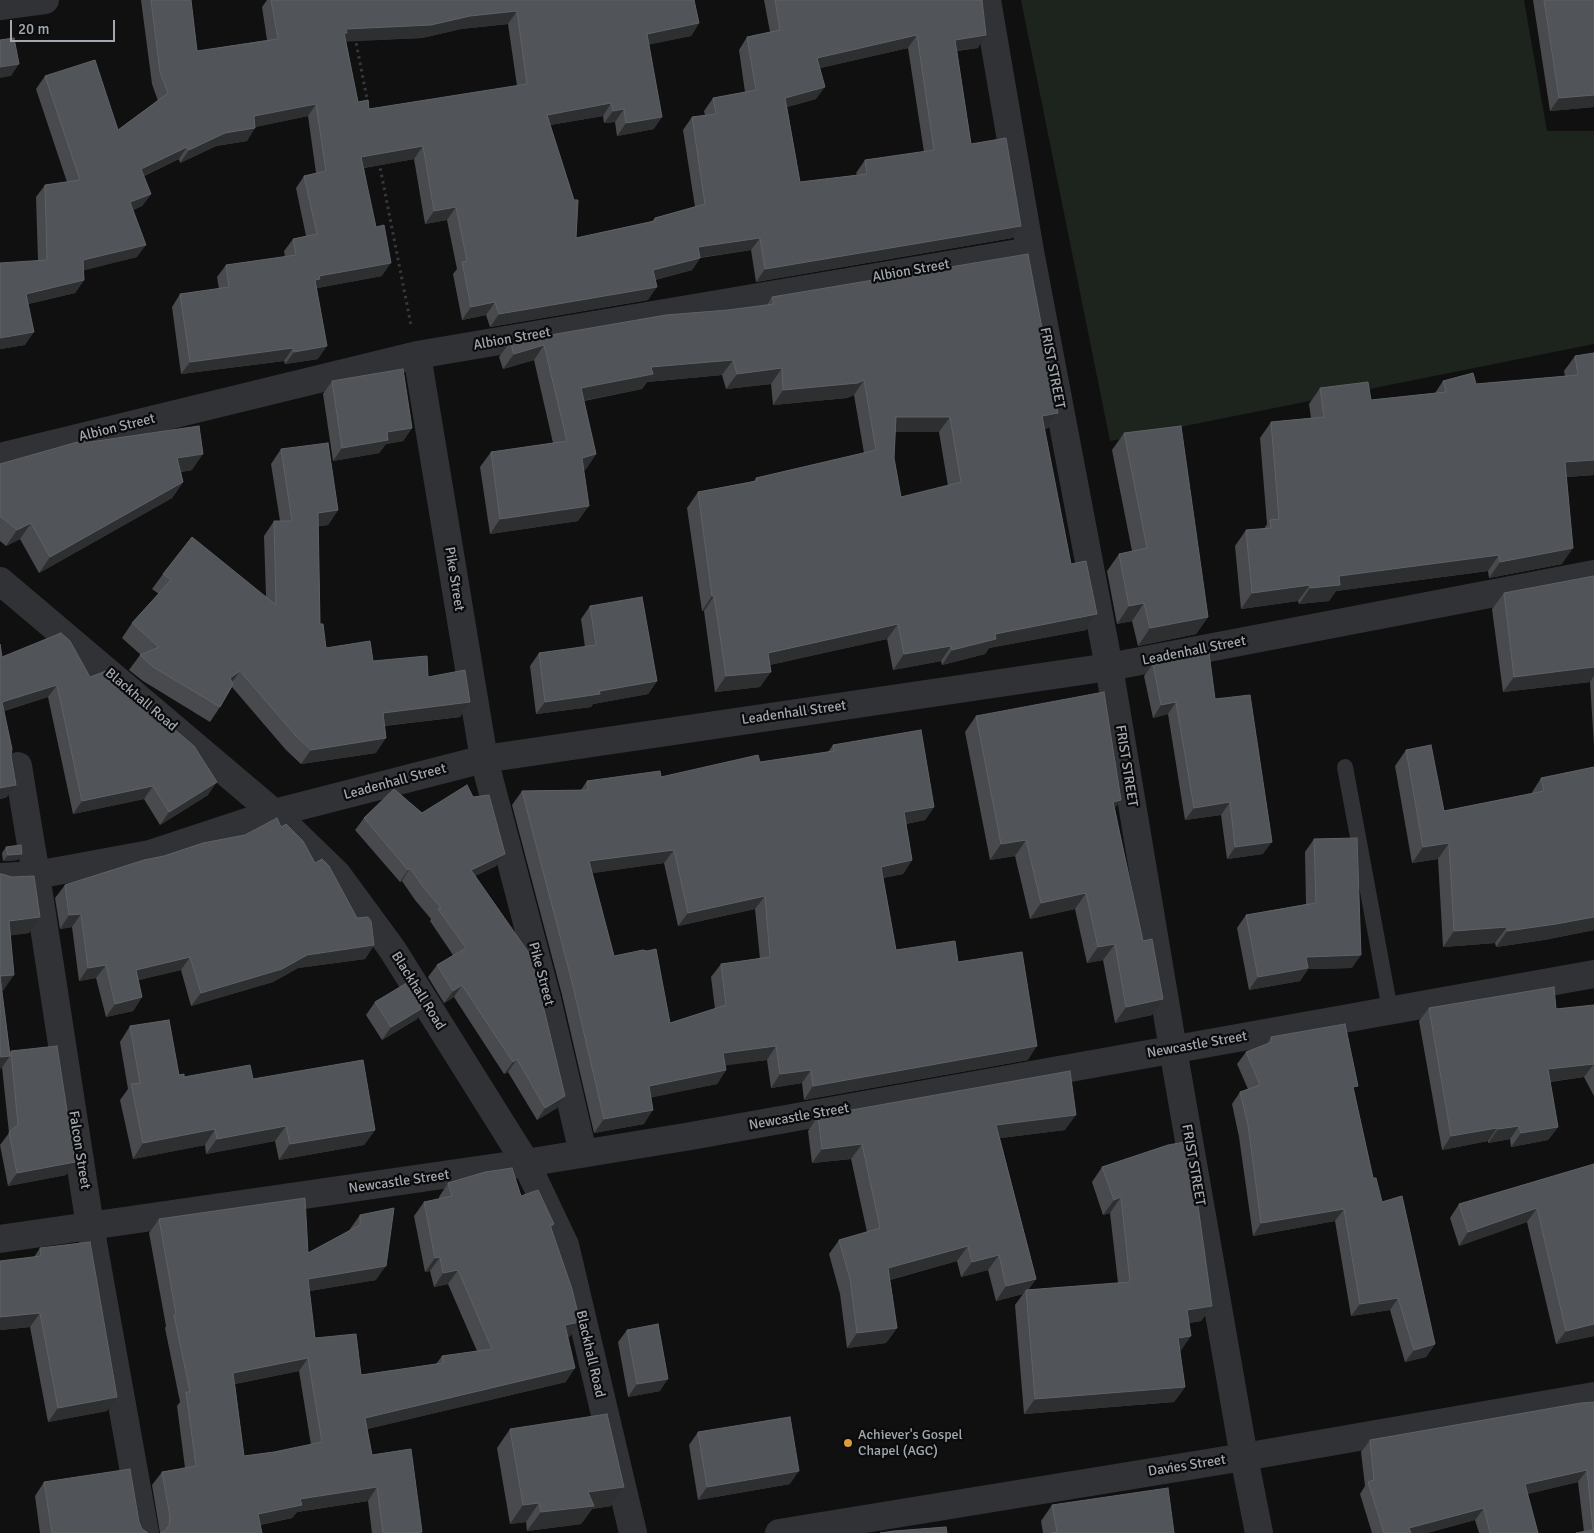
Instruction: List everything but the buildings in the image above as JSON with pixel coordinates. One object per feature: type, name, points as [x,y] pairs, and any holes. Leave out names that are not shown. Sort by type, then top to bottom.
[{"type":"street","points":[[0,6],[45,0]]},
{"type":"street","name":"FRIST STREET","points":[[987,0],[1030,251],[1110,667],[1173,1050],[1259,1533]]},
{"type":"street","name":"Albion Street","points":[[0,457],[417,355],[1030,251]]},
{"type":"street","name":"Pike Street","points":[[417,355],[484,759],[547,999],[583,1153]]},
{"type":"street","name":"Leadenhall Street","points":[[0,877],[36,875],[150,854],[274,813],[484,759],[1110,667],[1594,574]]},
{"type":"street","name":"Blackhall Road","points":[[0,581],[274,813],[337,874],[392,949],[526,1163],[564,1245],[633,1533]]},
{"type":"street","name":"Falcon Street","points":[[18,766],[90,1226],[145,1533]]},
{"type":"street","name":"Newcastle Street","points":[[0,1239],[526,1163],[691,1136],[1594,974]]},
{"type":"street","name":"Davies Street","points":[[779,1533],[1594,1396]]},
{"type":"lane","points":[[1345,767],[1390,1010]]},
{"type":"path","points":[[353,29],[368,106]]},
{"type":"path","points":[[378,154],[417,355]]},
{"type":"shaded area","points":[[1021,0],[1524,0],[1547,131],[1594,131],[1594,344],[1110,441]]},
{"type":"place","name":"Achiever's Gospel Chapel (AGC)","points":[[848,1443]]}]
